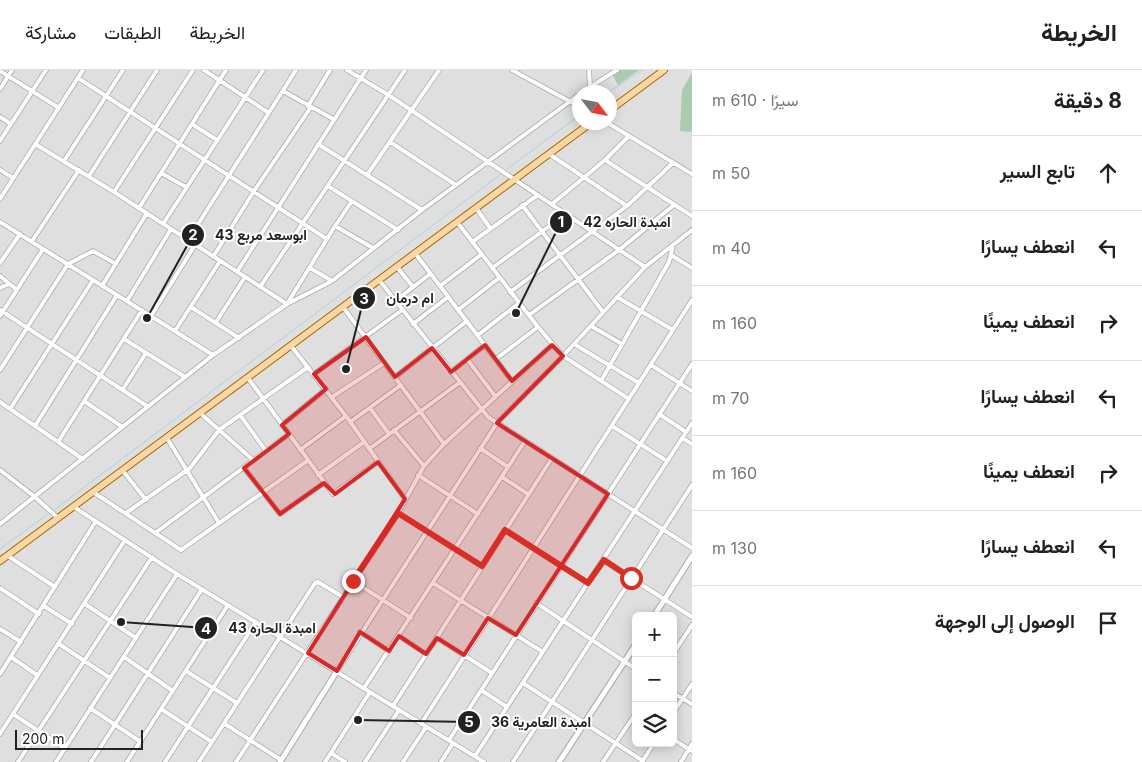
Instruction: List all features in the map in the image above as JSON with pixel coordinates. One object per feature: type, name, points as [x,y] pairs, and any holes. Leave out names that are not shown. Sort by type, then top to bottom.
[{"type":"main road","points":[[617,105],[664,70]]},
{"type":"main road","points":[[0,562],[581,130]]},
{"type":"street","points":[[0,70],[59,108]]},
{"type":"street","points":[[0,89],[12,70]]},
{"type":"street","points":[[0,141],[46,70]]},
{"type":"street","points":[[0,199],[83,70]]},
{"type":"street","points":[[64,161],[123,70]]},
{"type":"street","points":[[89,176],[157,70]]},
{"type":"street","points":[[114,192],[193,70]]},
{"type":"street","points":[[204,70],[269,112]]},
{"type":"street","points":[[139,208],[226,70]]},
{"type":"street","points":[[163,224],[263,70]]},
{"type":"street","points":[[188,240],[296,70]]},
{"type":"street","points":[[213,257],[254,190],[310,106],[330,70]]},
{"type":"street","points":[[348,70],[412,110],[645,267]]},
{"type":"street","points":[[237,272],[366,70]]},
{"type":"street","points":[[260,287],[387,94],[405,70]]},
{"type":"street","points":[[367,175],[439,70]]},
{"type":"street","points":[[512,70],[521,72],[572,103]]},
{"type":"street","points":[[589,70],[590,85]]},
{"type":"street","points":[[593,85],[617,70]]},
{"type":"street","points":[[78,78],[230,174],[327,239]]},
{"type":"street","points":[[283,91],[333,120]]},
{"type":"street","points":[[0,524],[213,354],[287,304],[332,281],[422,210],[489,163],[572,100]]},
{"type":"street","points":[[0,117],[11,124]]},
{"type":"street","points":[[192,124],[217,140]]},
{"type":"street","points":[[617,130],[692,174]]},
{"type":"street","points":[[552,204],[628,137]]},
{"type":"street","points":[[390,142],[456,185]]},
{"type":"street","points":[[35,144],[89,176],[287,304]]},
{"type":"street","points":[[318,144],[422,210]]},
{"type":"street","points":[[549,154],[627,206]]},
{"type":"street","points":[[604,160],[692,216]]},
{"type":"street","points":[[510,292],[558,254],[594,232],[627,206],[672,163]]},
{"type":"street","points":[[0,170],[13,178]]},
{"type":"street","points":[[32,241],[79,170]]},
{"type":"street","points":[[162,173],[186,187]]},
{"type":"street","points":[[328,186],[398,230]]},
{"type":"street","points":[[472,242],[538,195]]},
{"type":"street","points":[[287,304],[352,201]]},
{"type":"street","points":[[522,205],[603,312]]},
{"type":"street","points":[[529,315],[619,250],[674,205]]},
{"type":"street","points":[[476,208],[490,228]]},
{"type":"street","points":[[102,286],[147,213]]},
{"type":"street","points":[[492,268],[566,214]]},
{"type":"street","points":[[0,222],[213,354]]},
{"type":"street","points":[[457,222],[552,345],[563,356],[629,399]]},
{"type":"street","points":[[335,226],[373,248]]},
{"type":"street","points":[[127,301],[171,229]]},
{"type":"street","points":[[225,724],[281,761],[381,599],[497,422],[563,356],[645,267],[692,230]]},
{"type":"street","points":[[0,263],[20,234]]},
{"type":"street","points":[[151,316],[195,245]]},
{"type":"street","points":[[601,381],[671,255],[673,245]]},
{"type":"street","points":[[0,316],[1,311],[17,290],[43,248]]},
{"type":"street","points":[[0,370],[68,264],[92,251],[116,264]]},
{"type":"street","points":[[415,253],[512,381]]},
{"type":"street","points":[[440,286],[482,254]]},
{"type":"street","points":[[671,255],[692,268]]},
{"type":"street","points":[[175,331],[220,261]]},
{"type":"street","points":[[397,267],[413,287]]},
{"type":"street","points":[[310,268],[332,281]]},
{"type":"street","points":[[395,301],[430,274]]},
{"type":"street","points":[[0,276],[17,290]]},
{"type":"street","points":[[216,322],[245,277]]},
{"type":"street","points":[[458,310],[500,278]]},
{"type":"street","points":[[10,409],[93,280]]},
{"type":"street","points":[[379,280],[481,410],[525,441],[692,548]]},
{"type":"street","points":[[0,288],[9,284]]},
{"type":"street","points":[[35,426],[117,295]]},
{"type":"street","points":[[413,324],[448,297]]},
{"type":"street","points":[[617,297],[673,330]]},
{"type":"street","points":[[421,724],[692,300]]},
{"type":"street","points":[[478,335],[519,303]]},
{"type":"street","points":[[191,307],[239,338]]},
{"type":"street","points":[[343,307],[444,444]]},
{"type":"street","points":[[58,442],[142,310]]},
{"type":"street","points":[[314,374],[402,310]]},
{"type":"street","points":[[1,311],[147,406]]},
{"type":"street","points":[[395,377],[467,321]]},
{"type":"street","points":[[591,326],[622,344]]},
{"type":"street","points":[[496,359],[538,327]]},
{"type":"street","points":[[124,339],[185,377]]},
{"type":"street","points":[[574,344],[639,383]]},
{"type":"street","points":[[451,372],[485,345]]},
{"type":"street","points":[[236,762],[398,513],[424,466],[444,444],[552,345]]},
{"type":"street","points":[[291,346],[326,389],[405,499]]},
{"type":"street","points":[[123,389],[146,353]]},
{"type":"street","points":[[467,359],[495,396]]},
{"type":"street","points":[[332,398],[384,363]]},
{"type":"street","points":[[441,762],[481,690],[692,364]]},
{"type":"street","points":[[650,365],[692,391]]},
{"type":"street","points":[[126,513],[188,470],[219,430],[308,367]]},
{"type":"street","points":[[248,378],[318,475],[335,494],[378,462]]},
{"type":"street","points":[[369,449],[459,383]]},
{"type":"street","points":[[350,422],[401,385]]},
{"type":"street","points":[[282,424],[326,389]]},
{"type":"street","points":[[84,401],[121,426]]},
{"type":"street","points":[[0,402],[83,459]]},
{"type":"street","points":[[370,408],[389,434]]},
{"type":"street","points":[[200,413],[253,460]]},
{"type":"street","points":[[659,414],[686,432]]},
{"type":"street","points":[[240,415],[266,451]]},
{"type":"street","points":[[300,450],[346,416]]},
{"type":"street","points":[[475,756],[692,423]]},
{"type":"street","points":[[612,426],[667,461]]},
{"type":"street","points":[[394,430],[424,466]]},
{"type":"street","points":[[155,533],[204,499],[289,434]]},
{"type":"street","points":[[167,438],[219,522]]},
{"type":"street","points":[[682,438],[692,444]]},
{"type":"street","points":[[364,688],[525,441]]},
{"type":"street","points":[[318,475],[364,442]]},
{"type":"street","points":[[480,448],[508,467]]},
{"type":"street","points":[[393,706],[552,458]]},
{"type":"street","points":[[92,492],[180,550],[308,460]]},
{"type":"street","points":[[244,468],[278,513],[282,514],[324,483]]},
{"type":"street","points":[[0,470],[58,518]]},
{"type":"street","points":[[123,471],[146,500]]},
{"type":"street","points":[[418,475],[478,514]]},
{"type":"street","points":[[502,477],[528,494]]},
{"type":"street","points":[[513,762],[692,485]]},
{"type":"street","points":[[74,506],[177,574],[481,761]]},
{"type":"street","points":[[398,513],[482,566]]},
{"type":"street","points":[[0,674],[96,522]]},
{"type":"street","points":[[505,530],[588,583]]},
{"type":"street","points":[[0,734],[125,540]]},
{"type":"street","points":[[8,556],[55,587]]},
{"type":"street","points":[[656,612],[692,556]]},
{"type":"street","points":[[18,762],[152,557]]},
{"type":"street","points":[[604,560],[692,617]]},
{"type":"street","points":[[57,762],[177,574]]},
{"type":"street","points":[[353,581],[411,618]]},
{"type":"street","points":[[199,762],[316,582],[343,597]]},
{"type":"street","points":[[433,583],[543,652]]},
{"type":"street","points":[[0,588],[38,614]]},
{"type":"street","points":[[91,762],[202,589]]},
{"type":"street","points":[[536,603],[632,665]]},
{"type":"street","points":[[85,604],[136,638]]},
{"type":"street","points":[[127,762],[228,605]]},
{"type":"street","points":[[44,606],[72,624]]},
{"type":"street","points":[[165,762],[256,622]]},
{"type":"street","points":[[677,648],[692,625]]},
{"type":"street","points":[[0,629],[21,642]]},
{"type":"street","points":[[360,632],[389,651]]},
{"type":"street","points":[[399,636],[426,654]]},
{"type":"street","points":[[437,638],[492,673]]},
{"type":"street","points":[[59,644],[110,678]]},
{"type":"street","points":[[559,762],[632,650]]},
{"type":"street","points":[[11,657],[37,675]]},
{"type":"street","points":[[124,657],[173,692]]},
{"type":"street","points":[[186,671],[237,704]]},
{"type":"street","points":[[523,683],[642,761],[651,747]]},
{"type":"street","points":[[677,707],[692,684]]},
{"type":"street","points":[[481,690],[507,707]]},
{"type":"street","points":[[325,762],[370,692]]},
{"type":"street","points":[[677,694],[692,704]]},
{"type":"street","points":[[90,708],[141,742]]},
{"type":"street","points":[[162,709],[212,742]]},
{"type":"street","points":[[365,762],[399,710]]},
{"type":"street","points":[[13,714],[66,748]]},
{"type":"street","points":[[603,762],[632,718]]},
{"type":"street","points":[[403,762],[426,727]]},
{"type":"street","points":[[677,741],[691,750]]},
{"type":"street","points":[[681,762],[691,750],[692,744]]},
{"type":"street","points":[[331,753],[346,762]]},
{"type":"highlighted area","points":[[366,337],[395,377],[432,348],[451,372],[485,345],[512,381],[552,345],[563,356],[497,423],[608,494],[516,635],[488,618],[464,655],[437,638],[426,654],[399,636],[389,651],[360,632],[337,671],[308,653],[405,499],[378,462],[335,494],[324,483],[280,514],[244,468],[289,434],[282,425],[326,389],[314,374]]},
{"type":"shaded area","points":[[0,70],[692,70],[692,762],[0,762]]},
{"type":"green space","points":[[610,70],[639,70],[618,85]]},
{"type":"green space","points":[[692,73],[692,132],[680,131],[682,90]]},
{"type":"waterway","points":[[617,87],[642,70]]},
{"type":"waterway","points":[[507,169],[572,121]]},
{"type":"waterway","points":[[54,510],[501,174]]},
{"type":"waterway","points":[[0,549],[48,514]]},
{"type":"place","name":"امبدة الحاره 42","points":[[516,313]]},
{"type":"place","name":"ابوسعد مربع 43","points":[[147,318]]},
{"type":"place","name":"ام درمان","points":[[346,369]]},
{"type":"place","name":"امبدة الحاره 43","points":[[121,622]]},
{"type":"place","name":"امبدة العامرية 36","points":[[358,720]]},
{"type":"route","points":[[353,581],[398,513],[482,566],[505,530],[588,583],[604,560],[631,578]]}]
